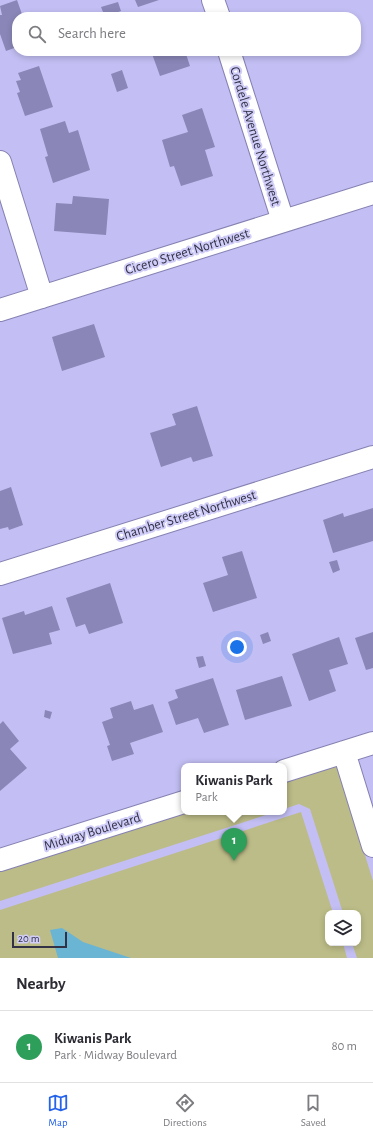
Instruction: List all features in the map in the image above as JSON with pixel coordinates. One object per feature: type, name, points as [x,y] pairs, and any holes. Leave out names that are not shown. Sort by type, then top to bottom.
[{"type":"street","points":[[213,0],[217,12]]},
{"type":"street","name":"Cordele Avenue Northwest","points":[[231,56],[283,221]]},
{"type":"street","points":[[0,162],[42,297]]},
{"type":"street","name":"Cicero Street Northwest","points":[[0,310],[373,193]]},
{"type":"street","name":"Chamber Street Northwest","points":[[0,574],[373,457]]},
{"type":"street","points":[[287,770],[373,743]]},
{"type":"street","points":[[344,752],[373,846]]},
{"type":"street","name":"Midway Boulevard","points":[[0,860],[181,803]]},
{"type":"green space","points":[[337,765],[373,881],[373,958],[357,958],[353,946],[361,946],[361,910],[342,910],[310,809],[299,804],[287,808],[287,780]]},
{"type":"green space","points":[[301,812],[332,910],[325,910],[325,946],[344,946],[347,958],[0,958],[0,910]]},
{"type":"green space","points":[[181,813],[181,815],[266,815],[0,901],[0,870]]},
{"type":"water","points":[[62,928],[83,942],[131,958],[58,958],[50,930]]},
{"type":"building","points":[[17,0],[21,12],[12,12],[12,49],[6,51],[0,34],[0,15],[2,15],[0,6]]},
{"type":"building","points":[[135,0],[159,0],[138,7]]},
{"type":"building","points":[[118,2],[121,11],[103,12],[101,7]]},
{"type":"building","points":[[153,56],[187,56],[190,66],[160,76]]},
{"type":"building","points":[[39,66],[53,107],[25,116],[17,93],[20,92],[16,81],[21,80],[18,73]]},
{"type":"building","points":[[122,70],[128,88],[117,92],[111,74]]},
{"type":"building","points":[[202,108],[215,147],[205,150],[213,176],[181,186],[174,166],[170,167],[162,140],[188,132],[182,115]]},
{"type":"building","points":[[65,121],[69,133],[78,130],[90,170],[53,183],[45,157],[48,156],[40,129]]},
{"type":"building","points":[[73,196],[109,199],[106,235],[54,231],[56,203],[72,204]]},
{"type":"building","points":[[94,324],[105,357],[62,371],[52,337]]},
{"type":"building","points":[[197,406],[213,456],[193,462],[191,457],[161,467],[150,433],[176,425],[172,414]]},
{"type":"building","points":[[11,487],[23,525],[9,530],[8,527],[0,529],[0,491]]},
{"type":"building","points":[[373,508],[373,541],[333,553],[323,520],[343,513],[344,517]]},
{"type":"building","points":[[242,551],[257,598],[213,612],[203,583],[228,575],[222,557]]},
{"type":"building","points":[[337,560],[340,570],[333,573],[329,562]]},
{"type":"building","points":[[110,583],[123,623],[89,634],[85,624],[76,627],[66,598]]},
{"type":"building","points":[[52,606],[60,630],[49,633],[52,644],[13,654],[2,618],[24,611],[25,615]]},
{"type":"building","points":[[268,632],[271,641],[263,644],[260,635]]},
{"type":"building","points":[[373,632],[373,668],[366,670],[355,638]]},
{"type":"building","points":[[339,637],[348,664],[329,670],[336,691],[309,701],[292,654]]},
{"type":"building","points":[[203,656],[206,666],[199,668],[196,657]]},
{"type":"building","points":[[282,676],[292,706],[245,720],[236,690]]},
{"type":"building","points":[[213,678],[229,725],[204,733],[198,718],[176,725],[168,702],[178,698],[175,690]]},
{"type":"building","points":[[131,701],[134,710],[153,704],[163,732],[130,743],[134,754],[112,761],[107,746],[110,745],[102,722],[113,718],[110,708]]},
{"type":"building","points":[[45,710],[52,712],[50,719],[44,717]]},
{"type":"building","points":[[3,721],[19,741],[10,749],[27,768],[0,791],[0,724]]},
{"type":"place","name":"Kiwanis Park","points":[[234,861]]}]
